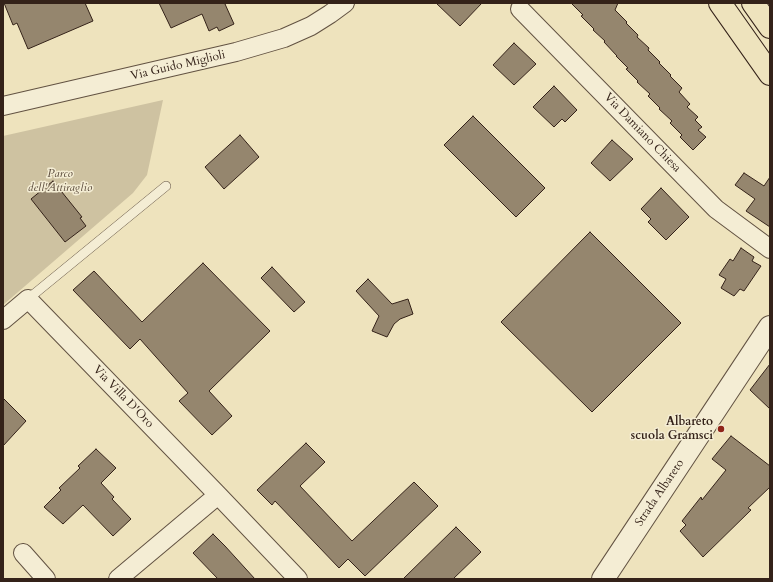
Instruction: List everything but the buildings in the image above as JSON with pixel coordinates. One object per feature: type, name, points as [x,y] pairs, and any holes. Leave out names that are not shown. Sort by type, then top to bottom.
[{"type":"highway","points":[[720,3],[770,74]]},
{"type":"highway","points":[[753,3],[770,27]]},
{"type":"street","name":"Via Guido Miglioli","points":[[3,106],[236,52],[284,38],[311,26],[345,3]]},
{"type":"street","name":"Via Damiano Chiesa","points":[[520,9],[716,208],[770,249]]},
{"type":"street","points":[[3,320],[28,299]]},
{"type":"street","name":"Via Villa D'Oro","points":[[28,299],[298,579]]},
{"type":"street","name":"Strada Albareto","points":[[603,579],[770,326]]},
{"type":"street","points":[[118,579],[218,495]]},
{"type":"street","points":[[23,553],[46,579]]},
{"type":"lane","points":[[28,299],[166,186]]},
{"type":"green space","name":"Parco dell'Attiraglio","points":[[163,100],[147,175],[133,193],[3,305],[3,136]]},
{"type":"place","name":"Albareto scuola Gramsci","points":[[721,429]]}]
